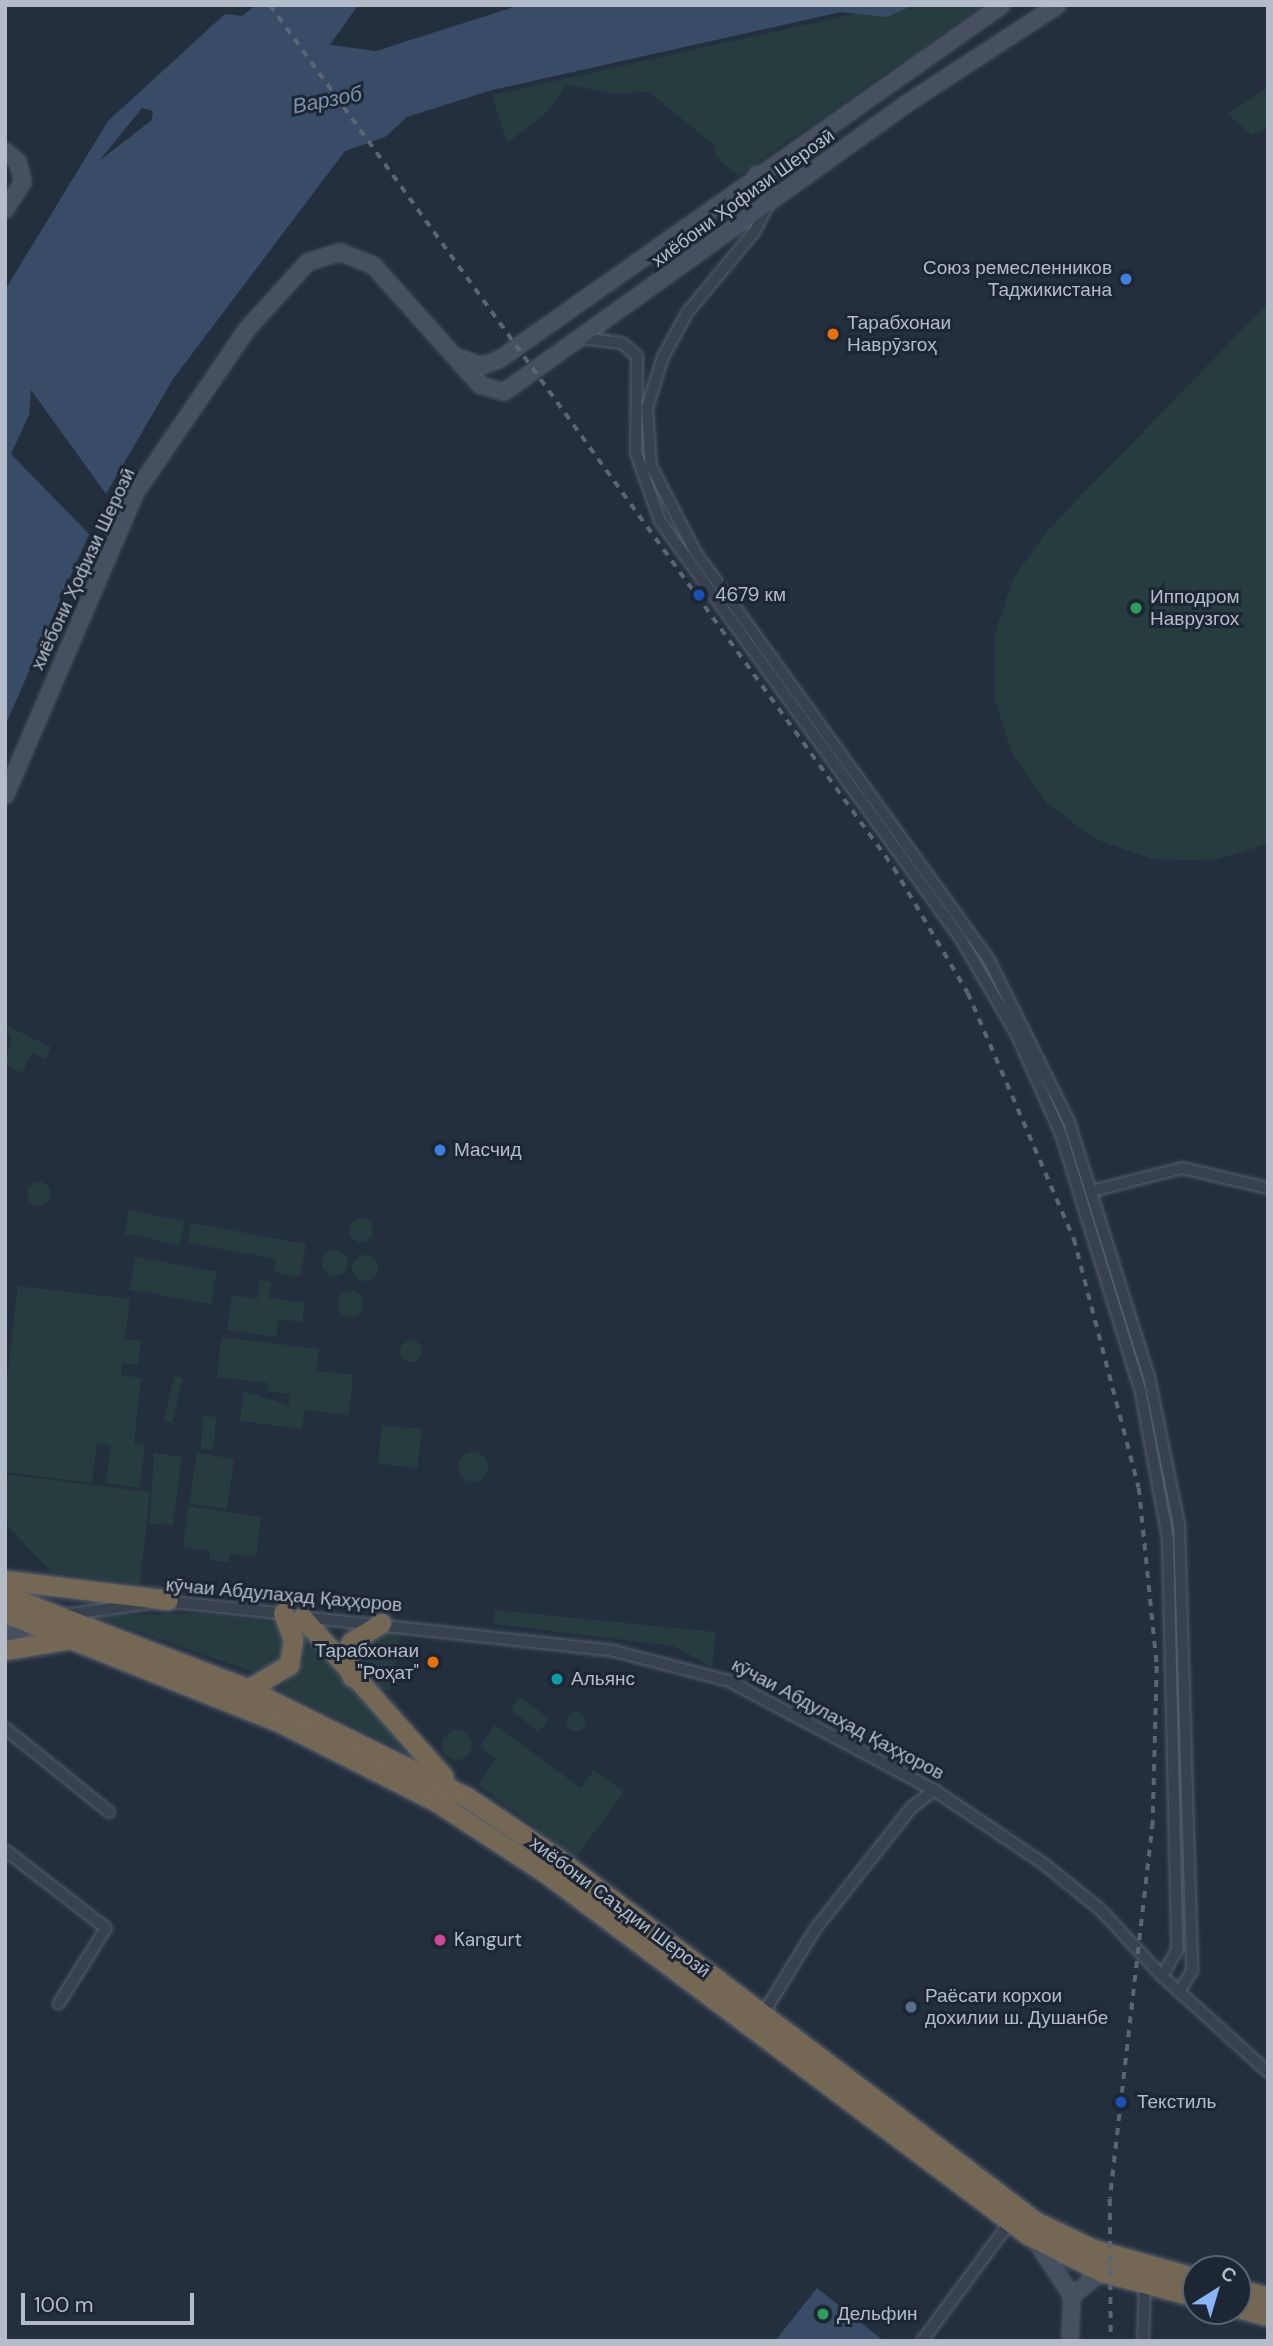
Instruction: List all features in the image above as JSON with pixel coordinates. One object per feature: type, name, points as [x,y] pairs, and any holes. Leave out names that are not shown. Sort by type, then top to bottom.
[{"type":"highway","points":[[5,1580],[168,1600]]},
{"type":"highway","name":"хиёбони Саъдии Шерозӣ","points":[[5,1595],[248,1689],[467,1797],[764,2014],[1035,2221],[1094,2249],[1182,2274]]},
{"type":"highway","name":"хиёбони Саъдии Шерозӣ","points":[[5,1613],[281,1723],[435,1801],[547,1874],[1028,2235],[1102,2272],[1182,2293]]},
{"type":"highway","points":[[293,1615],[467,1797]]},
{"type":"highway","points":[[248,1689],[289,1665],[293,1615]]},
{"type":"highway","points":[[354,1681],[346,1657],[351,1642],[381,1623]]},
{"type":"highway","points":[[5,1650],[73,1639]]},
{"type":"main road","name":"хиёбони Ҳофизи Шерозӣ","points":[[459,357],[476,366],[500,359],[757,174],[1002,5]]},
{"type":"main road","name":"хиёбони Ҳофизи Шерозӣ","points":[[5,796],[136,492],[210,379],[291,277],[327,255],[357,255],[459,357],[480,384],[504,392],[772,200],[1058,5]]},
{"type":"main road","points":[[5,210],[23,182],[6,150]]},
{"type":"main road","points":[[757,174],[772,200]]},
{"type":"main road","name":"кӯчаи Абдулаҳад Қаҳҳоров","points":[[5,1638],[32,1624],[57,1616]]},
{"type":"main road","points":[[1028,2235],[1054,2260],[1072,2296],[1070,2341]]},
{"type":"main road","points":[[1072,2296],[1102,2272]]},
{"type":"street","points":[[772,200],[754,232],[680,324],[654,380],[646,418],[661,494],[748,625],[850,764],[1007,989],[1059,1094],[1092,1191],[1153,1392],[1181,1540],[1192,1971],[1179,1992]]},
{"type":"street","points":[[582,338],[622,343],[636,356],[634,432],[645,490],[672,540],[961,939],[1029,1058],[1066,1150],[1134,1369],[1161,1491],[1171,1578],[1177,1951],[1162,1976]]},
{"type":"street","points":[[738,633],[748,625]]},
{"type":"street","points":[[840,771],[850,764]]},
{"type":"street","points":[[1092,1191],[1182,1168],[1268,1188]]},
{"type":"street","name":"кӯчаи Абдулаҳад Қаҳҳоров","points":[[57,1616],[168,1600],[653,1657],[729,1681],[934,1790],[1101,1910],[1162,1976],[1268,2072]]},
{"type":"street","points":[[5,1728],[109,1812]]},
{"type":"street","points":[[764,2014],[816,1928],[911,1808],[934,1790]]},
{"type":"street","points":[[5,1850],[106,1928],[60,2003]]},
{"type":"street","points":[[922,2341],[1010,2222]]},
{"type":"street","points":[[1143,2341],[1145,2284]]},
{"type":"green space","points":[[894,5],[984,5],[738,176],[716,156],[715,146],[649,92],[611,94],[567,84],[545,114],[507,143],[492,95]]},
{"type":"green space","points":[[1268,88],[1268,126],[1252,136],[1227,113]]},
{"type":"green space","name":"Ипподром Наврузгох","points":[[1268,303],[1268,844],[1213,861],[1152,859],[1095,839],[1047,803],[1012,754],[994,697],[994,636],[1013,579],[1047,531]]},
{"type":"green space","points":[[5,1025],[51,1047],[45,1059],[32,1053],[22,1073],[5,1065],[11,1039]]},
{"type":"green space","points":[[39,1182],[48,1185],[51,1194],[48,1203],[39,1206],[30,1203],[27,1194],[30,1185]]},
{"type":"green space","points":[[129,1210],[185,1222],[180,1245],[124,1233]]},
{"type":"green space","points":[[361,1218],[370,1221],[373,1230],[370,1239],[361,1242],[352,1239],[349,1230],[352,1221]]},
{"type":"green space","points":[[191,1223],[306,1244],[300,1277],[274,1272],[276,1259],[188,1243]]},
{"type":"green space","points":[[335,1250],[344,1254],[348,1263],[344,1272],[335,1276],[326,1272],[322,1263],[326,1254]]},
{"type":"green space","points":[[365,1255],[374,1259],[378,1268],[374,1277],[365,1281],[356,1277],[352,1268],[356,1259]]},
{"type":"green space","points":[[135,1257],[217,1271],[211,1304],[129,1289]]},
{"type":"green space","points":[[260,1280],[271,1282],[269,1298],[305,1303],[302,1322],[279,1319],[276,1337],[227,1330],[232,1295],[257,1299]]},
{"type":"green space","points":[[18,1286],[130,1299],[125,1339],[141,1341],[138,1365],[122,1363],[121,1375],[141,1378],[134,1443],[145,1445],[140,1488],[106,1483],[111,1445],[97,1443],[92,1483],[5,1472],[5,1393]]},
{"type":"green space","points":[[350,1291],[359,1295],[363,1304],[359,1313],[350,1317],[341,1313],[337,1304],[341,1295]]},
{"type":"green space","points":[[221,1337],[319,1349],[317,1371],[353,1375],[349,1415],[305,1410],[302,1429],[240,1421],[243,1391],[289,1405],[290,1394],[267,1391],[268,1383],[217,1377]]},
{"type":"green space","points":[[411,1340],[421,1347],[422,1351],[415,1361],[411,1362],[401,1355],[400,1351],[407,1341]]},
{"type":"green space","points":[[174,1376],[183,1378],[172,1423],[164,1421]]},
{"type":"green space","points":[[203,1416],[216,1417],[214,1450],[201,1449]]},
{"type":"green space","points":[[382,1425],[422,1429],[418,1468],[378,1464]]},
{"type":"green space","points":[[473,1452],[479,1453],[487,1461],[487,1473],[479,1481],[473,1482],[467,1481],[459,1473],[458,1467],[459,1461],[467,1453]]},
{"type":"green space","points":[[154,1453],[182,1457],[173,1526],[150,1523]]},
{"type":"green space","points":[[197,1453],[235,1459],[227,1509],[189,1503]]},
{"type":"green space","points":[[5,1474],[150,1492],[140,1584],[51,1572],[5,1523]]},
{"type":"green space","points":[[188,1506],[261,1517],[256,1557],[230,1554],[229,1562],[209,1560],[210,1551],[183,1547]]},
{"type":"green space","points":[[495,1610],[716,1632],[712,1667],[674,1646],[493,1624]]},
{"type":"green space","points":[[202,1613],[277,1623],[283,1629],[283,1662],[261,1675],[94,1616]]},
{"type":"green space","points":[[386,1630],[401,1632],[390,1692],[373,1685],[354,1657],[356,1647]]},
{"type":"green space","points":[[300,1631],[409,1754],[279,1690],[304,1661]]},
{"type":"green space","points":[[520,1697],[549,1719],[539,1731],[510,1710]]},
{"type":"green space","points":[[572,1712],[580,1712],[586,1722],[580,1732],[572,1732],[566,1726],[566,1718]]},
{"type":"green space","points":[[495,1725],[581,1788],[594,1770],[624,1792],[576,1857],[478,1785],[496,1759],[480,1747]]},
{"type":"green space","points":[[457,1730],[468,1734],[472,1745],[468,1756],[457,1760],[446,1756],[442,1745],[446,1734]]},
{"type":"water","name":"Варзоб","points":[[256,5],[358,5],[330,45],[376,51],[520,5],[914,5],[887,17],[841,12],[492,90],[407,117],[385,137],[345,151],[173,379],[106,494],[31,390],[29,415],[11,454],[89,534],[5,726],[5,290],[108,121],[225,14],[242,16]],"holes":[[[142,108],[153,111],[152,120],[99,161]]]},
{"type":"water","name":"Дельфин","points":[[817,2288],[884,2341],[775,2341]]},
{"type":"railway","points":[[270,5],[894,868],[968,993],[1074,1239],[1139,1488],[1157,1666],[1153,1822],[1110,2199],[1111,2341]]},
{"type":"place","name":"Союз ремесленников Таджикистана","points":[[1126,279]]},
{"type":"place","name":"Тарабхонаи Наврӯзгоҳ","points":[[833,334]]},
{"type":"place","name":"4679 км","points":[[699,595]]},
{"type":"place","name":"Ипподром Наврузгох","points":[[1136,608]]},
{"type":"place","name":"Масчид","points":[[440,1150]]},
{"type":"place","name":"Тарабхонаи \"Роҳат\"","points":[[433,1662]]},
{"type":"place","name":"Альянс","points":[[557,1679]]},
{"type":"place","name":"Kangurt","points":[[440,1940]]},
{"type":"place","name":"Раёсати корхои дохилии ш. Душанбе","points":[[911,2007]]},
{"type":"place","name":"Текстиль","points":[[1121,2102]]},
{"type":"place","name":"Дельфин","points":[[823,2314]]}]
